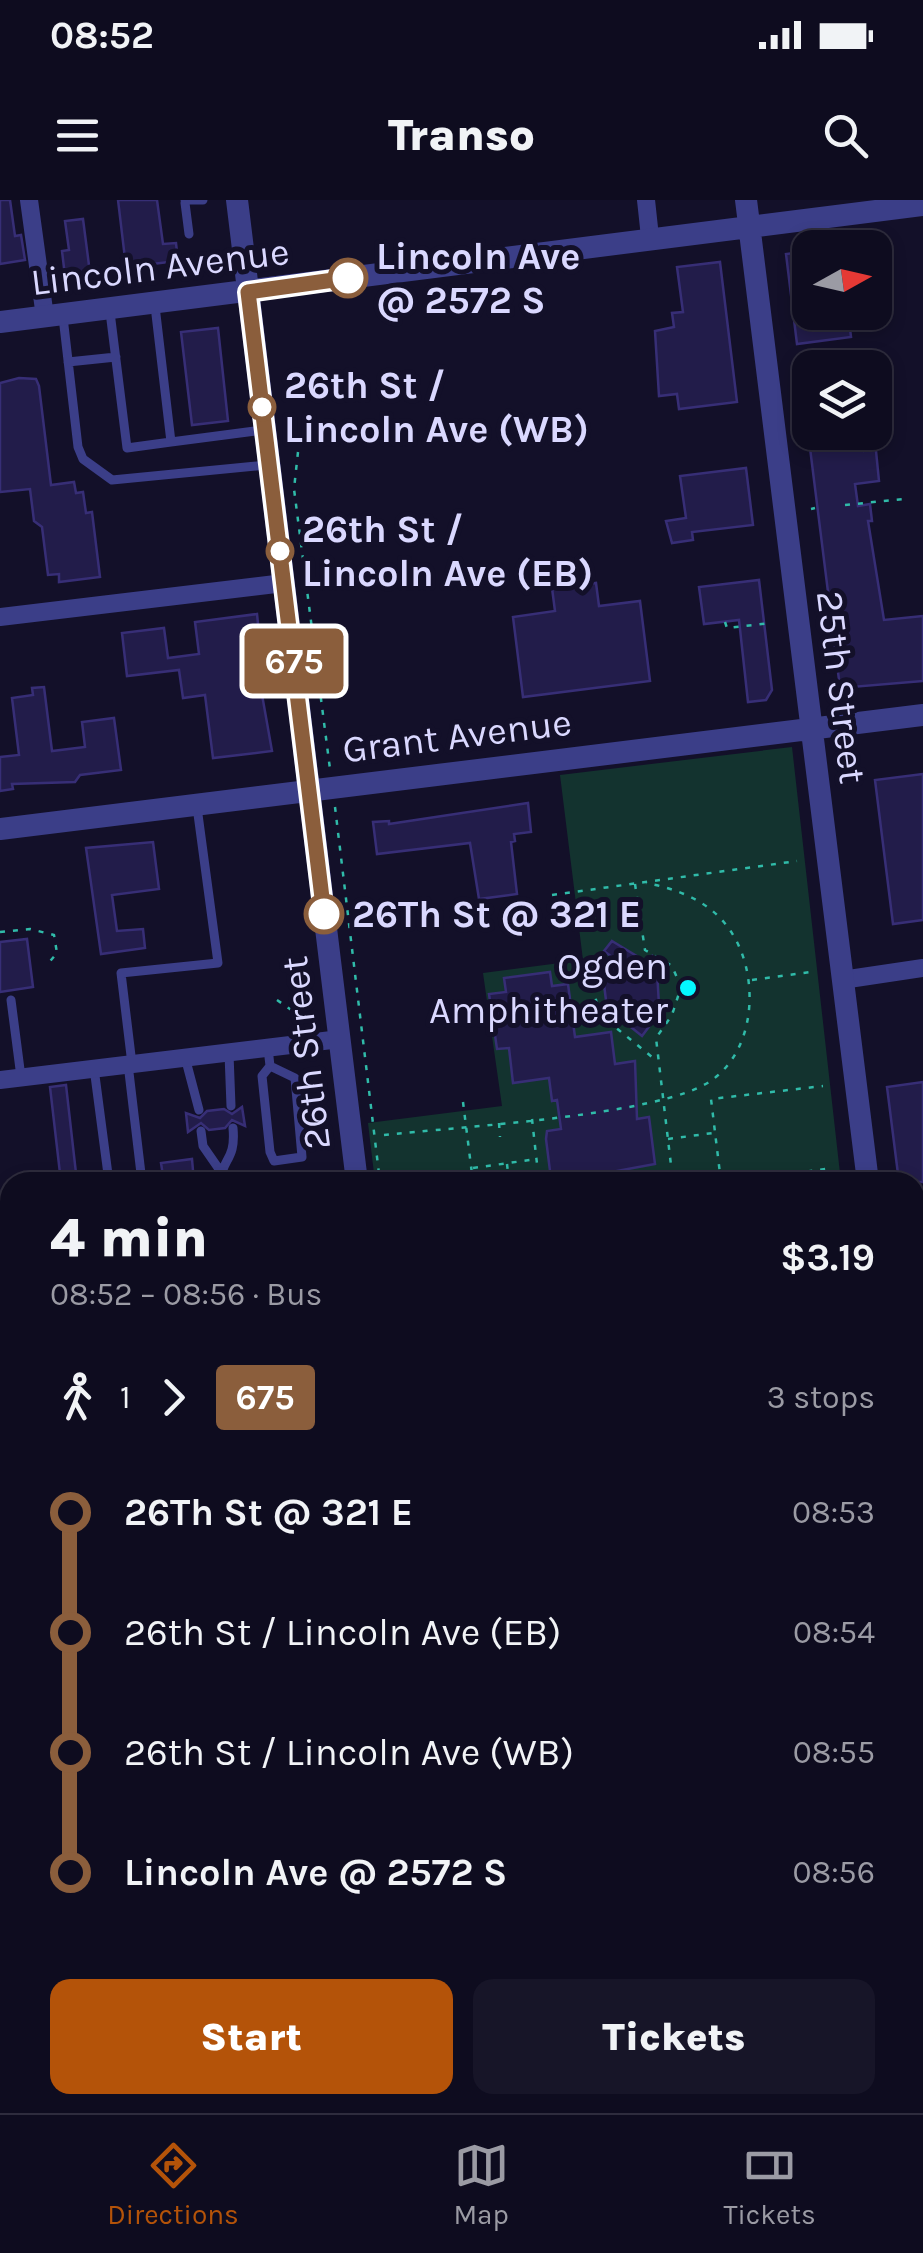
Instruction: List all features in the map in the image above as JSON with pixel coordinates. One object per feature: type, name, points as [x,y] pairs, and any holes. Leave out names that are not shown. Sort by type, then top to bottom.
[{"type":"street","points":[[29,200],[54,316]]},
{"type":"street","name":"26th Street","points":[[237,200],[284,582],[321,788],[340,1039],[357,1172]]},
{"type":"street","points":[[646,200],[650,237]]},
{"type":"street","name":"25th Street","points":[[746,200],[867,1172]]},
{"type":"street","name":"Lincoln Avenue","points":[[0,322],[892,204],[923,205]]},
{"type":"street","points":[[0,617],[284,582]]},
{"type":"street","name":"Grant Avenue","points":[[0,829],[923,714]]},
{"type":"street","points":[[842,980],[923,968]]},
{"type":"street","points":[[0,1080],[229,1052],[269,1057],[340,1039]]},
{"type":"lane","points":[[189,234],[185,201],[203,200]]},
{"type":"lane","points":[[155,303],[172,442]]},
{"type":"lane","points":[[110,309],[127,448],[265,430]]},
{"type":"lane","points":[[54,316],[68,362],[78,446],[83,459],[112,480],[269,465]]},
{"type":"lane","points":[[68,362],[116,357]]},
{"type":"lane","points":[[141,1172],[121,973],[218,963],[196,804]]},
{"type":"lane","points":[[11,1000],[20,1077]]},
{"type":"lane","points":[[229,1052],[231,1106]]},
{"type":"lane","points":[[186,1057],[199,1110]]},
{"type":"lane","points":[[269,1057],[295,1078],[302,1157],[274,1161],[270,1152],[262,1076],[269,1057]]},
{"type":"lane","points":[[94,1068],[109,1172]]},
{"type":"lane","points":[[224,1172],[234,1153],[233,1128]]},
{"type":"lane","points":[[201,1131],[204,1146],[218,1172]]},
{"type":"path","points":[[298,452],[294,489],[321,788],[379,1172]]},
{"type":"path","points":[[845,505],[903,499]]},
{"type":"path","points":[[725,622],[726,628],[770,624]]},
{"type":"path","points":[[552,895],[798,862]]},
{"type":"path","points":[[384,1136],[663,1100],[690,1093],[714,1079],[737,1051],[749,1017],[750,981],[742,952],[726,922],[702,899],[646,882]]},
{"type":"path","points":[[635,884],[644,950],[672,966],[681,987],[672,1015],[656,1038],[671,1172]]},
{"type":"path","points":[[0,932],[30,930],[54,936],[58,950],[46,966]]},
{"type":"path","points":[[750,981],[810,972]]},
{"type":"path","points":[[593,986],[599,1014],[658,1062]]},
{"type":"path","points":[[276,1000],[313,1025]]},
{"type":"path","points":[[720,1172],[710,1100],[823,1086]]},
{"type":"path","points":[[463,1102],[472,1172]]},
{"type":"path","points":[[532,1118],[539,1172]]},
{"type":"path","points":[[498,1122],[500,1136]]},
{"type":"path","points":[[668,1139],[714,1133]]},
{"type":"path","points":[[471,1168],[537,1159]]},
{"type":"path","points":[[506,1163],[507,1172]]},
{"type":"path","points":[[804,1172],[833,1168]]},
{"type":"green space","points":[[792,747],[840,1172],[374,1172],[368,1123],[502,1106],[483,973],[583,960],[560,775]]},
{"type":"building","points":[[0,200],[10,200],[15,236],[21,235],[25,260],[0,264]]},
{"type":"building","points":[[118,200],[157,200],[163,244],[176,243],[178,261],[126,267]]},
{"type":"building","points":[[83,219],[90,273],[65,276],[62,251],[69,250],[65,221]]},
{"type":"building","points":[[792,253],[792,303],[786,254]]},
{"type":"building","points":[[720,262],[737,402],[679,409],[677,394],[659,396],[655,331],[674,327],[672,313],[683,312],[677,267]]},
{"type":"building","points":[[218,328],[228,421],[192,425],[181,332]]},
{"type":"building","points":[[795,330],[850,330],[851,337],[797,344]]},
{"type":"building","points":[[36,379],[39,386],[51,485],[74,482],[76,493],[83,492],[86,513],[92,512],[100,577],[59,582],[59,574],[48,575],[42,527],[34,521],[30,489],[0,492],[0,383]]},
{"type":"building","points":[[810,450],[876,450],[879,481],[855,484],[858,506],[870,504],[872,521],[868,521],[884,620],[923,616],[923,681],[840,688]]},
{"type":"building","points":[[746,468],[753,525],[692,532],[693,540],[672,543],[666,521],[686,518],[680,476]]},
{"type":"building","points":[[759,580],[772,690],[766,700],[748,702],[739,620],[704,624],[699,587]]},
{"type":"building","points":[[596,583],[599,606],[640,601],[650,681],[523,697],[513,617],[555,611],[552,588]]},
{"type":"building","points":[[257,614],[260,643],[253,644],[272,751],[213,758],[205,695],[183,698],[179,670],[127,676],[122,633],[164,628],[168,658],[199,654],[195,622]]},
{"type":"building","points":[[44,687],[52,751],[85,747],[82,722],[114,718],[121,770],[80,775],[75,782],[12,784],[13,789],[0,791],[0,757],[19,755],[12,698],[33,695],[32,688]]},
{"type":"building","points":[[923,774],[923,920],[893,924],[875,780]]},
{"type":"building","points":[[528,803],[531,832],[514,834],[515,841],[511,842],[517,894],[479,899],[470,843],[377,854],[373,822],[389,824]]},
{"type":"building","points":[[153,842],[159,889],[112,895],[117,931],[143,929],[145,948],[101,954],[86,848]]},
{"type":"building","points":[[27,939],[33,987],[0,992],[0,942]]},
{"type":"building","points":[[612,941],[645,961],[652,956],[657,971],[660,1022],[654,1020],[642,1036],[607,1008],[602,969],[612,957],[604,951]]},
{"type":"building","points":[[550,972],[552,986],[568,984],[575,1037],[611,1032],[615,1064],[635,1061],[637,1119],[649,1117],[655,1164],[612,1172],[550,1172],[547,1131],[561,1129],[549,1078],[513,1083],[509,1048],[497,1049],[489,994],[506,992],[504,978]]},
{"type":"building","points":[[923,1082],[923,1172],[898,1172],[887,1087]]},
{"type":"building","points":[[66,1085],[76,1172],[60,1172],[50,1087]]},
{"type":"building","points":[[242,1107],[245,1126],[232,1120],[225,1128],[209,1130],[201,1123],[188,1132],[186,1113],[200,1118],[207,1111],[224,1109],[232,1114]]},
{"type":"building","points":[[192,1159],[193,1172],[162,1172],[161,1163]]},
{"type":"bus line","name":"675","points":[[324,914],[248,292],[348,278]]},
{"type":"place","name":"Lincoln Ave @ 2572 S","points":[[348,278]]},
{"type":"place","name":"26th St / Lincoln Ave (WB)","points":[[262,407]]},
{"type":"place","name":"26th St / Lincoln Ave (EB)","points":[[280,551]]},
{"type":"place","name":"26Th St @ 321 E","points":[[324,914]]},
{"type":"place","name":"Ogden Amphitheater","points":[[688,988]]}]
